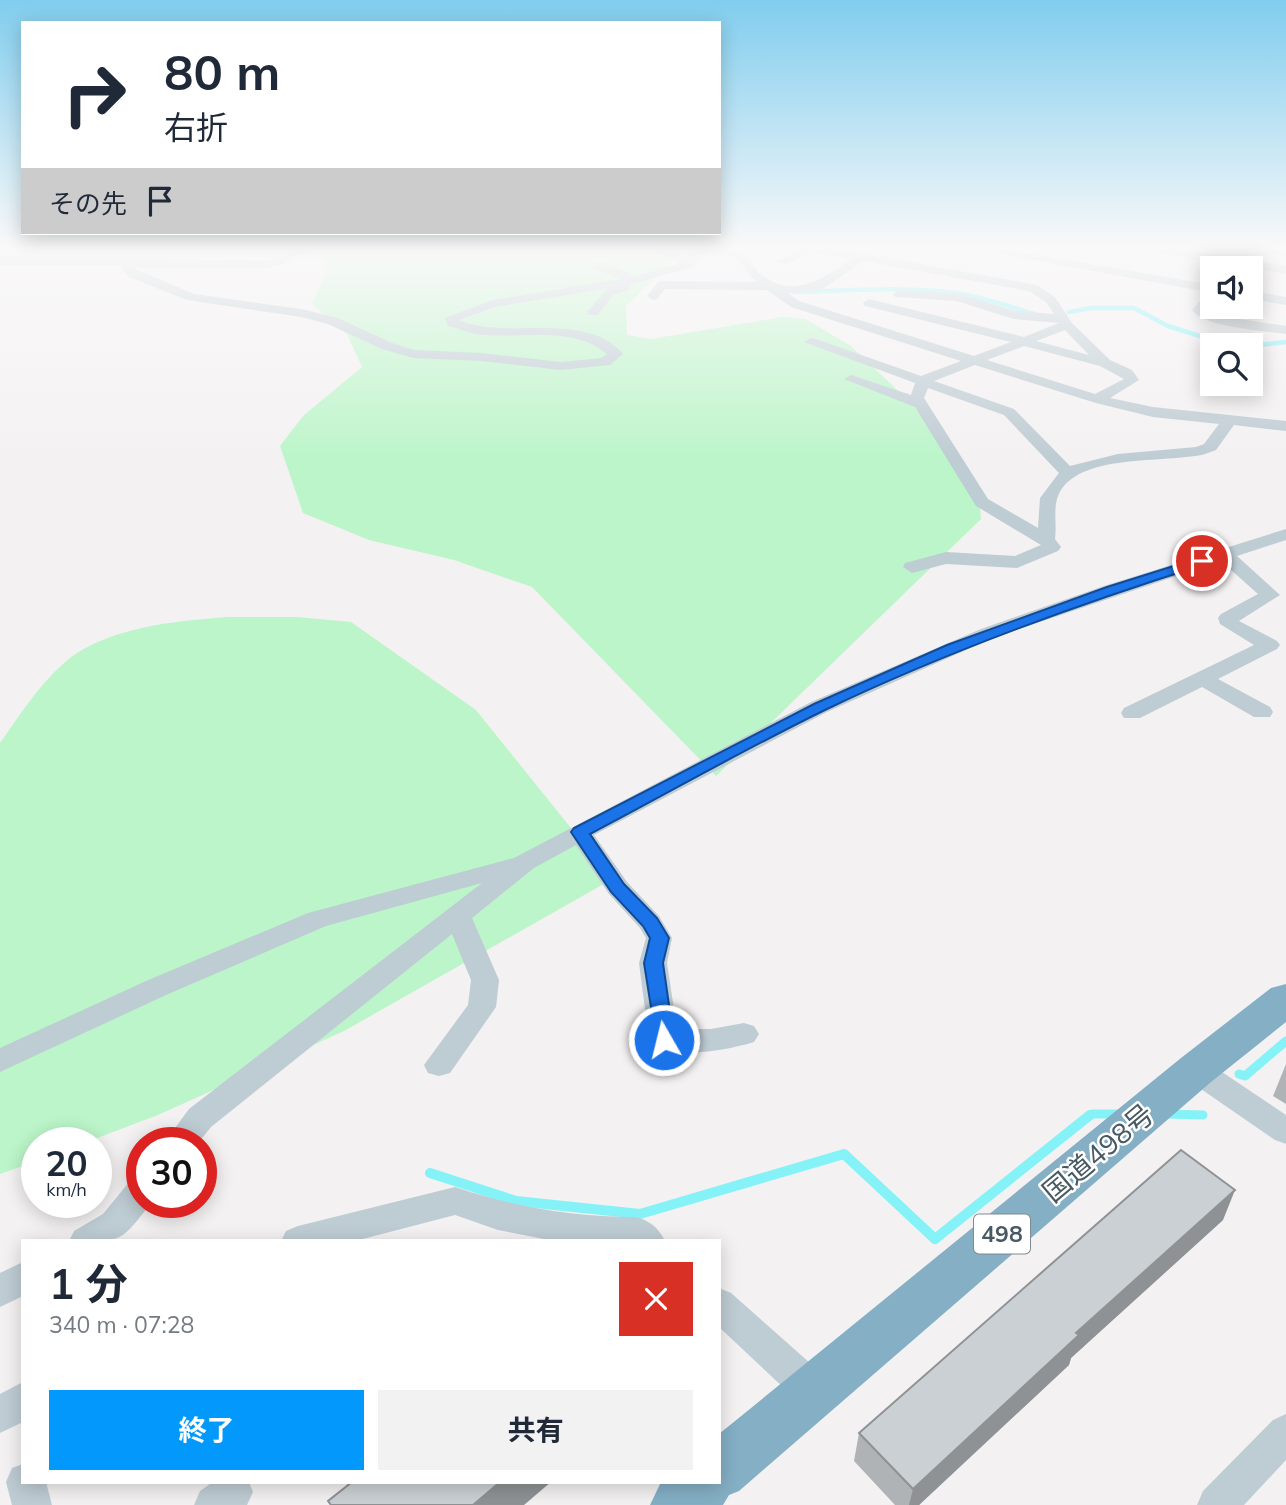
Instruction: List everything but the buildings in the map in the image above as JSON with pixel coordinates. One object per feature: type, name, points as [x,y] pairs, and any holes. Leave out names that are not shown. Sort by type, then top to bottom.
[{"type":"highway","name":"国道498号","points":[[721,1469],[1196,1070],[1286,999]]},
{"type":"highway","points":[[679,1505],[704,1484]]},
{"type":"street","points":[[322,318],[413,354],[481,357],[561,366],[605,362],[616,354],[596,341],[571,335],[475,330],[453,323],[452,318]]},
{"type":"street","points":[[844,318],[1096,399],[1153,412],[1286,426]]},
{"type":"street","points":[[931,318],[1105,363],[1126,373],[1132,380],[1096,399]]},
{"type":"street","points":[[1038,318],[1065,322]]},
{"type":"street","points":[[1063,318],[1105,363]]},
{"type":"street","points":[[1216,319],[1286,330]]},
{"type":"street","points":[[923,380],[1065,322]]},
{"type":"street","points":[[811,342],[1009,412],[1024,422],[1057,466],[1069,473]]},
{"type":"street","points":[[851,379],[921,404]]},
{"type":"street","points":[[912,567],[946,558],[1017,562],[1052,547],[1046,540],[982,502],[917,398],[923,380]]},
{"type":"street","points":[[1046,540],[1049,528],[1047,509],[1051,491],[1069,473],[1087,465],[1114,459],[1199,451],[1210,447],[1230,420]]},
{"type":"street","points":[[193,1127],[200,1118],[525,862],[580,832],[819,707],[952,648],[1111,590],[1286,534]]},
{"type":"street","points":[[1132,713],[1270,645],[1230,624],[1228,618],[1270,595],[1224,554]]},
{"type":"street","points":[[1202,678],[1262,712]]},
{"type":"street","points":[[580,832],[618,888],[650,922],[659,938],[653,963],[664,1040],[711,1040],[744,1034]]},
{"type":"street","points":[[0,1061],[156,988],[317,919],[525,862]]},
{"type":"street","points":[[439,1065],[482,1007],[485,980],[457,914]]},
{"type":"street","points":[[1196,1070],[1286,1131]]},
{"type":"street","points":[[306,1239],[455,1201],[498,1216],[558,1227],[636,1231],[646,1239]]},
{"type":"street","points":[[89,1239],[115,1224],[126,1211]]},
{"type":"street","points":[[0,1291],[21,1279]]},
{"type":"street","points":[[721,1306],[815,1392]]},
{"type":"street","points":[[0,1415],[21,1401]]},
{"type":"street","points":[[1217,1505],[1286,1433]]},
{"type":"street","points":[[27,1484],[32,1505]]},
{"type":"green space","points":[[329,318],[626,318],[627,335],[651,339],[776,318],[805,319],[851,346],[911,403],[978,485],[981,519],[716,776],[532,587],[454,560],[369,540],[303,513],[280,446],[304,415],[362,367],[347,334]]},
{"type":"green space","points":[[227,617],[297,617],[351,622],[476,710],[575,833],[609,881],[344,1031],[158,1115],[112,1132],[112,1127],[21,1127],[21,1167],[0,1174],[0,743],[46,681],[81,651],[120,634],[186,621]]},
{"type":"waterway","points":[[1153,318],[1200,336]]},
{"type":"waterway","points":[[1263,345],[1286,342]]},
{"type":"waterway","points":[[1239,1074],[1245,1076],[1286,1041]]},
{"type":"waterway","points":[[1088,1117],[1092,1114],[1121,1114]]},
{"type":"waterway","points":[[1165,1114],[1203,1115]]},
{"type":"waterway","points":[[430,1173],[516,1201],[640,1214],[844,1154],[935,1239],[1090,1115]]},
{"type":"route","points":[[664,1040],[653,963],[659,938],[650,922],[618,888],[580,832],[819,707],[952,648],[1111,590],[1202,561]]}]
